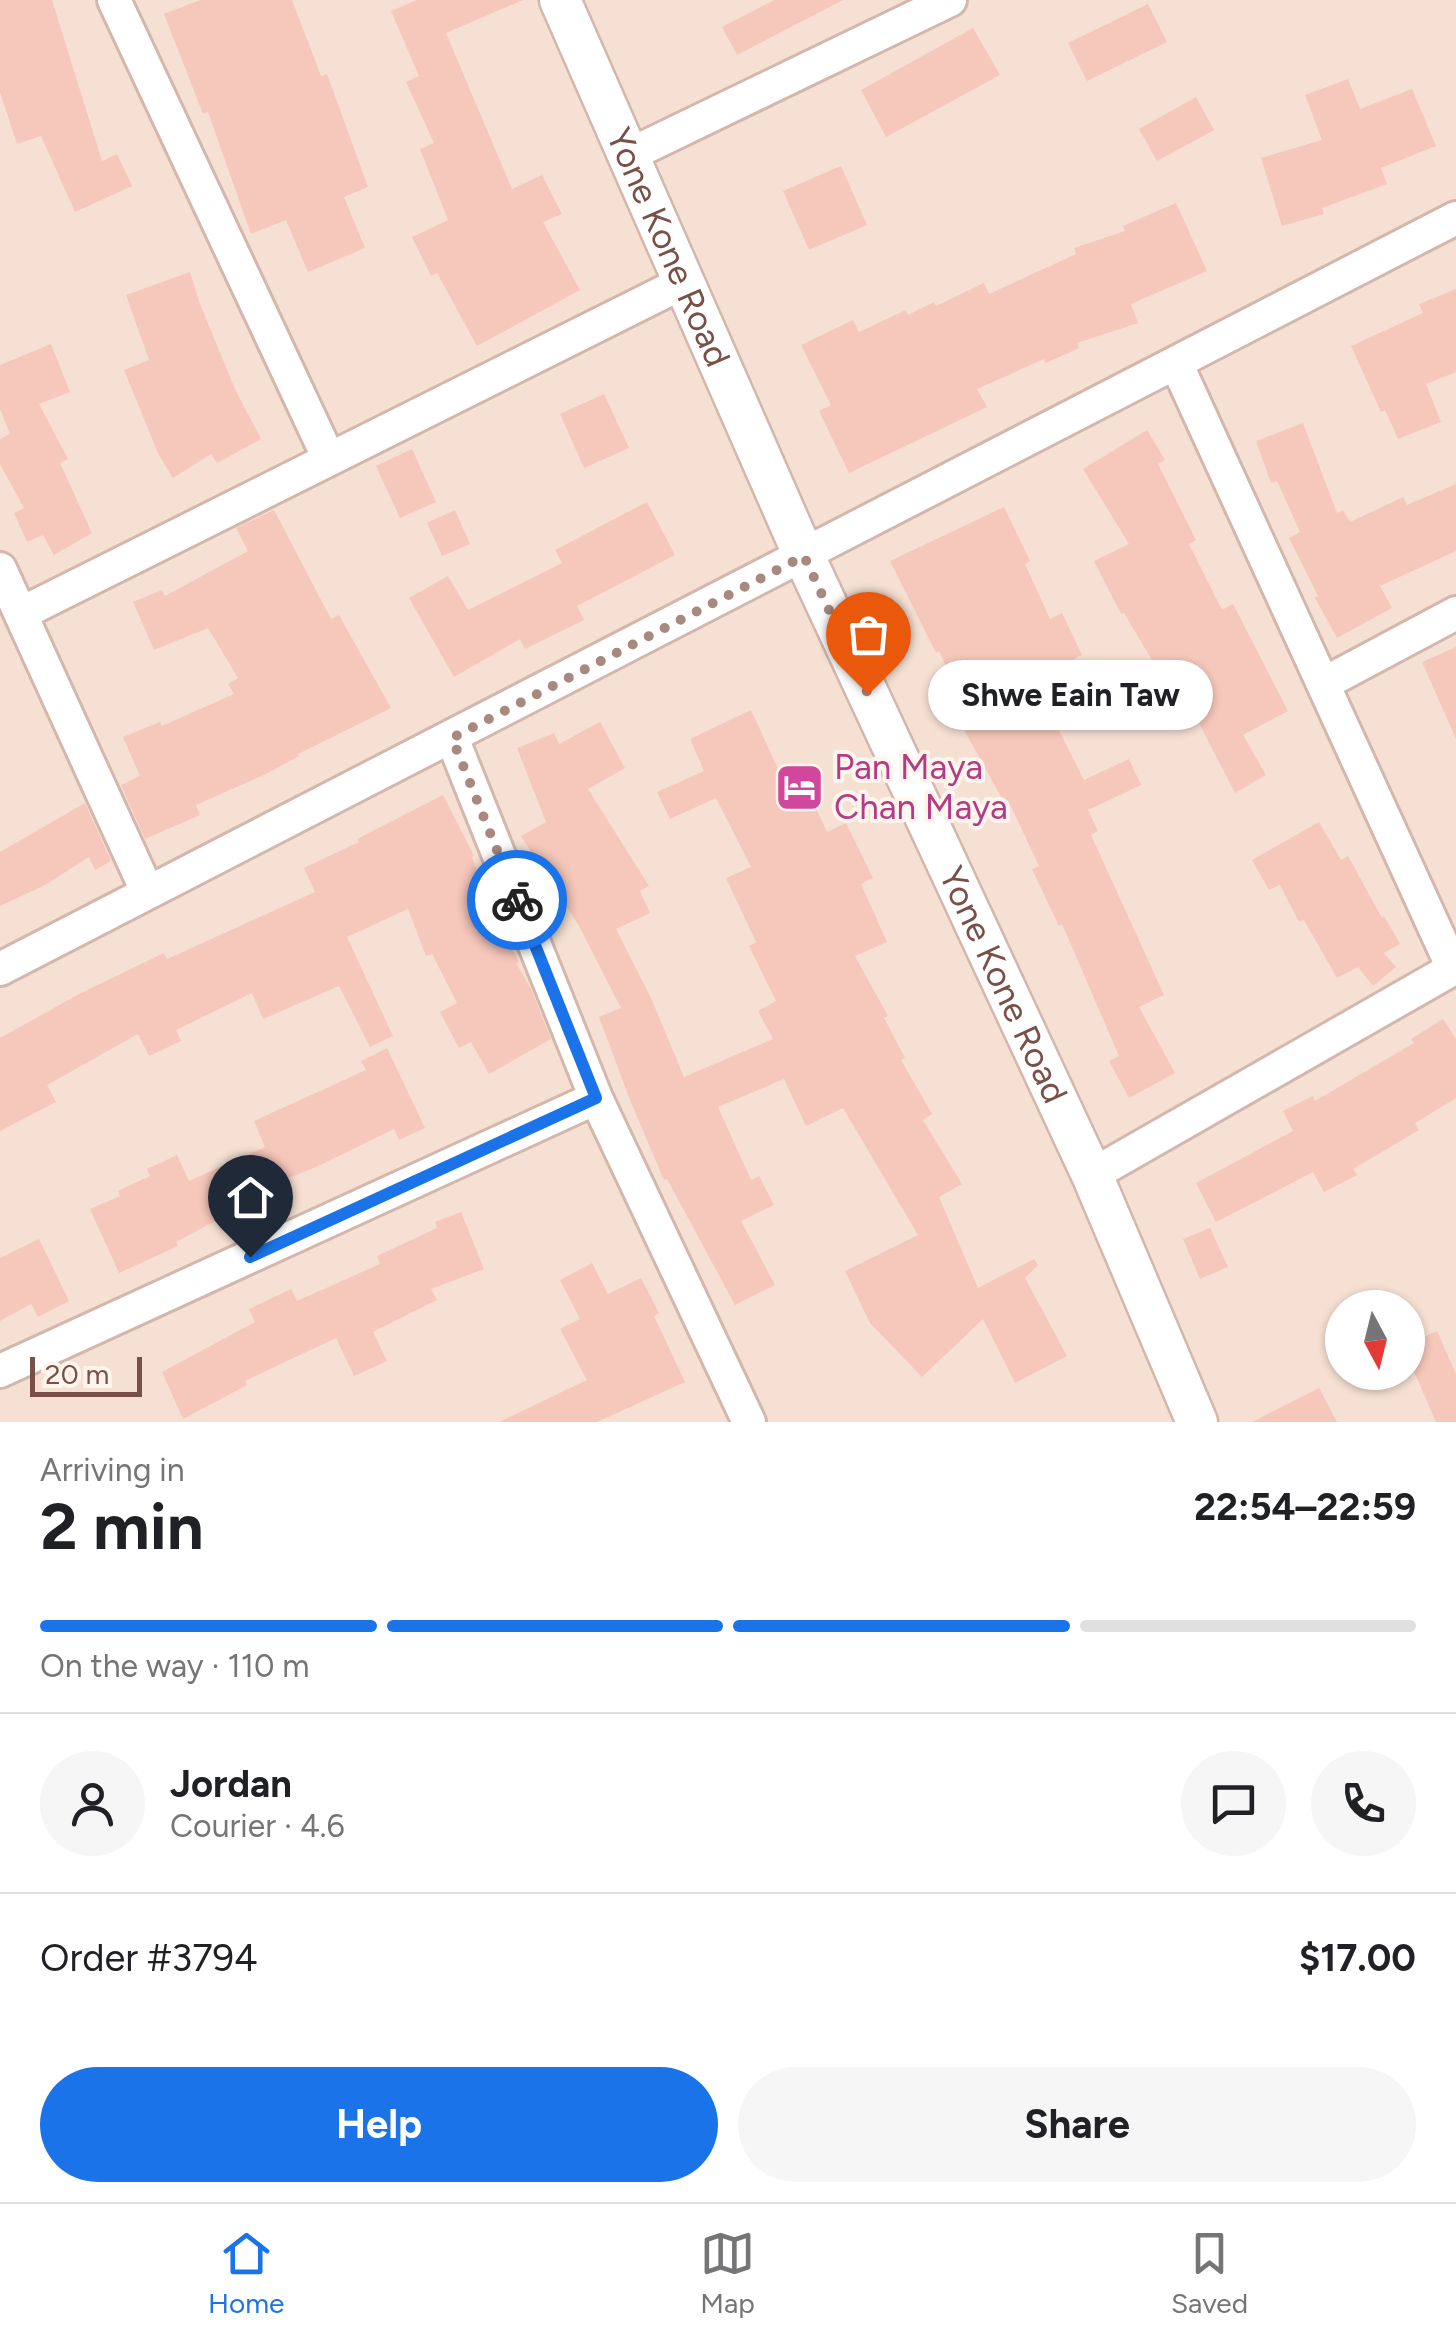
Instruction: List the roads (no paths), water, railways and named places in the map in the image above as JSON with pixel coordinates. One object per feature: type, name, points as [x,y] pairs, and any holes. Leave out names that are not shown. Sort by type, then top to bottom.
[{"type":"street","points":[[114,0],[330,459]]},
{"type":"street","name":"Yone Kone Road","points":[[560,0],[804,556],[1092,1175],[1197,1422]]},
{"type":"street","points":[[628,155],[950,0]]},
{"type":"street","points":[[0,969],[1456,218]]},
{"type":"street","points":[[22,613],[684,282]]},
{"type":"street","points":[[1092,1175],[1455,968],[1176,363]]},
{"type":"street","points":[[0,568],[146,891]]},
{"type":"street","points":[[1323,684],[1456,612]]},
{"type":"street","points":[[452,738],[596,1098],[750,1422]]},
{"type":"street","points":[[0,1371],[596,1098]]},
{"type":"place","name":"Shwe Eain Taw","points":[[868,694]]},
{"type":"place","name":"Pan Maya Chan Maya","points":[[799,787]]}]
